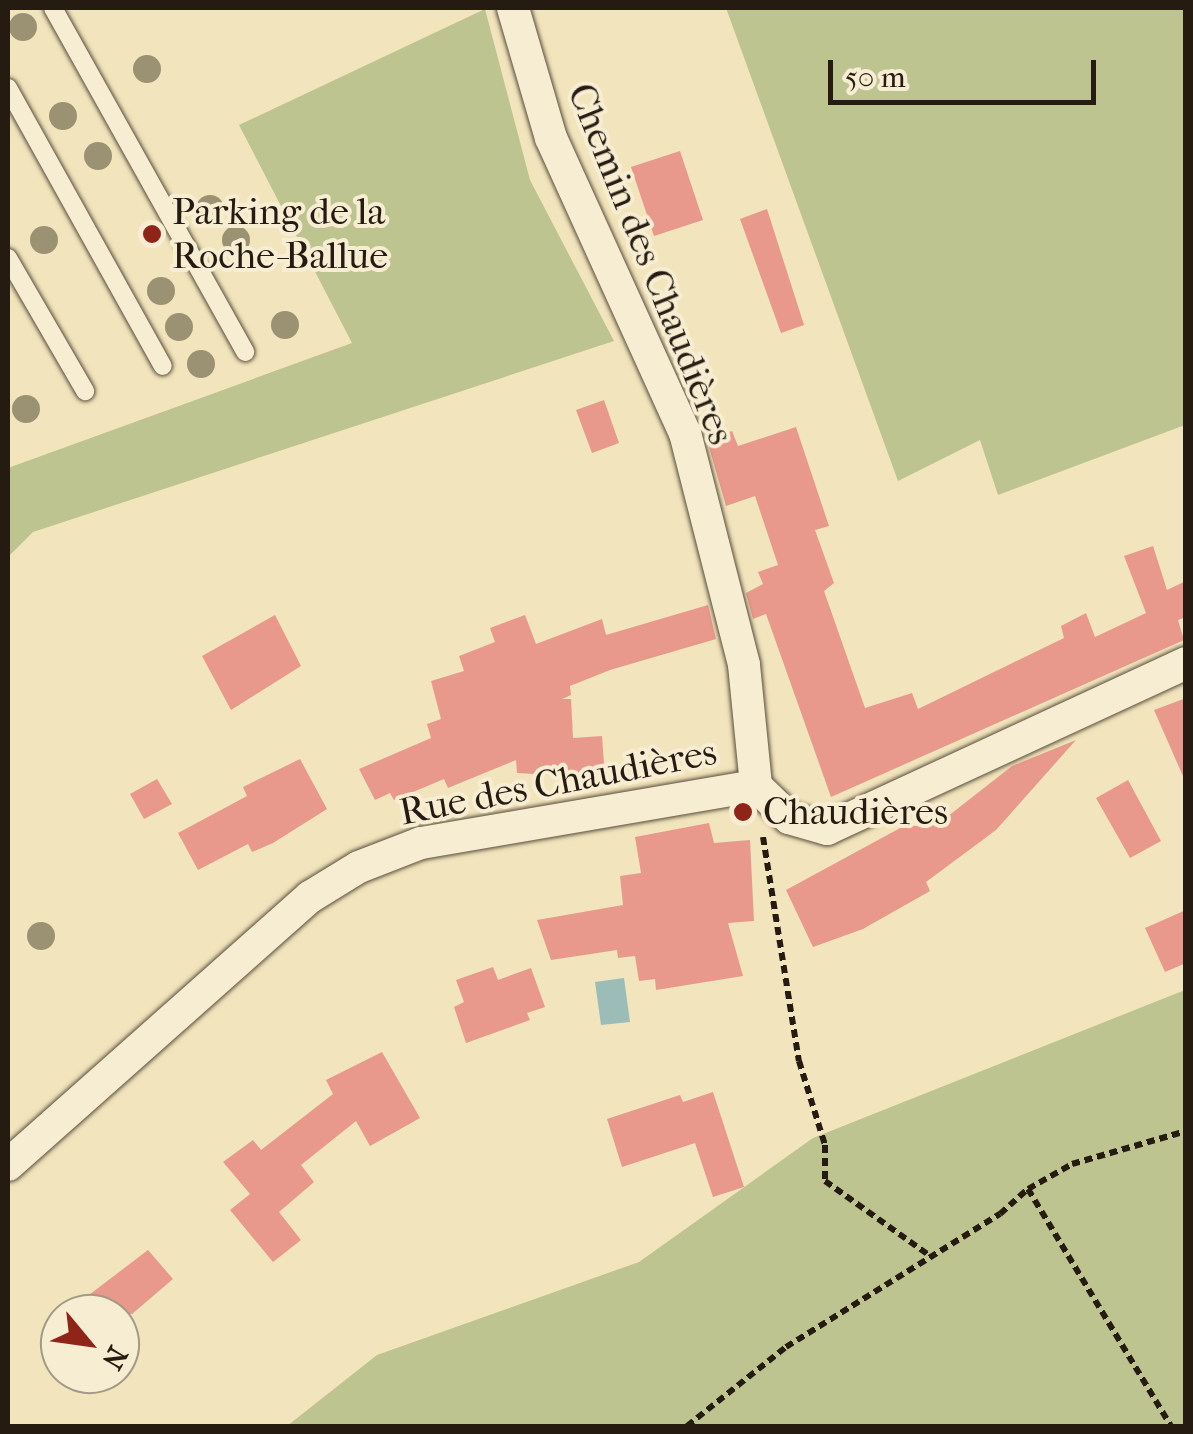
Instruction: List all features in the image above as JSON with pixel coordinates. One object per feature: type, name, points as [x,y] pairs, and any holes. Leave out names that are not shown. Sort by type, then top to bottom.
[{"type":"street","name":"Chemin des Chaudières","points":[[513,8],[551,138],[684,432],[744,665],[756,786]]},
{"type":"street","name":"Rue des Chaudières","points":[[8,1165],[310,897],[359,867],[421,842],[756,786],[788,818],[827,829],[1186,663]]},
{"type":"lane","points":[[53,8],[245,352]]},
{"type":"lane","points":[[8,88],[163,366]]},
{"type":"lane","points":[[8,258],[85,391]]},
{"type":"path","points":[[756,786],[799,1061],[825,1145],[825,1181],[930,1256]]},
{"type":"path","points":[[687,1426],[786,1347],[1028,1190],[1072,1164],[1186,1131]]},
{"type":"path","points":[[1028,1190],[1171,1426]]},
{"type":"green space","points":[[726,8],[1185,8],[1185,425],[998,495],[980,440],[898,481]]},
{"type":"green space","points":[[485,9],[530,180],[614,341],[33,532],[8,557],[8,468],[352,343],[239,125]]},
{"type":"green space","points":[[1185,990],[1185,1426],[287,1426],[377,1355],[639,1262],[813,1138]]},
{"type":"water","points":[[624,978],[630,1022],[601,1025],[595,982]]},
{"type":"building","points":[[680,151],[703,220],[654,236],[631,167]]},
{"type":"building","points":[[767,209],[804,325],[781,333],[740,219]]},
{"type":"building","points":[[604,400],[619,443],[592,453],[576,410]]},
{"type":"building","points":[[796,427],[829,526],[815,530],[834,583],[824,591],[865,708],[912,693],[918,709],[1064,638],[1061,626],[1086,613],[1095,637],[1146,613],[1124,556],[1153,546],[1167,590],[1186,581],[1186,617],[1178,620],[1184,640],[831,797],[766,614],[753,619],[746,593],[763,584],[758,572],[778,565],[755,496],[726,506],[707,440],[732,431],[738,446]]},
{"type":"building","points":[[708,605],[716,639],[610,670],[570,686],[571,695],[562,699],[571,699],[573,738],[602,736],[605,778],[517,773],[516,760],[448,788],[444,779],[394,800],[390,793],[375,800],[359,769],[431,738],[427,724],[441,719],[431,681],[464,671],[459,656],[495,642],[490,628],[525,615],[536,644],[602,619],[606,635]]},
{"type":"building","points":[[275,615],[301,666],[231,710],[202,656]]},
{"type":"building","points":[[1186,698],[1186,783],[1154,710]]},
{"type":"building","points":[[1076,740],[996,830],[926,882],[930,891],[863,929],[813,947],[786,890],[902,827],[938,824],[1012,766]]},
{"type":"building","points":[[300,759],[327,809],[273,843],[252,852],[248,844],[198,870],[178,833],[247,796],[243,787]]},
{"type":"building","points":[[157,779],[172,804],[144,819],[130,794]]},
{"type":"building","points":[[1128,780],[1161,841],[1130,858],[1096,798]]},
{"type":"building","points":[[709,823],[714,843],[750,840],[754,921],[728,923],[743,976],[656,990],[655,979],[639,981],[635,956],[618,958],[617,950],[551,960],[537,920],[623,905],[620,876],[641,873],[635,837]]},
{"type":"building","points":[[1186,910],[1186,963],[1165,972],[1145,928]]},
{"type":"building","points":[[493,967],[498,980],[531,968],[545,1007],[527,1013],[530,1020],[466,1043],[454,1007],[464,1002],[456,980]]},
{"type":"building","points":[[382,1052],[420,1118],[370,1146],[356,1121],[301,1165],[314,1182],[279,1212],[301,1240],[273,1262],[230,1210],[250,1194],[223,1162],[253,1140],[261,1150],[333,1094],[326,1080]]},
{"type":"building","points":[[713,1092],[744,1187],[713,1197],[695,1143],[622,1167],[607,1119],[680,1095],[683,1102]]},
{"type":"building","points":[[148,1250],[173,1279],[140,1307],[140,1294],[90,1294]]},
{"type":"place","name":"Parking de la Roche-Ballue","points":[[152,234]]},
{"type":"place","name":"Chaudières","points":[[743,812]]}]
